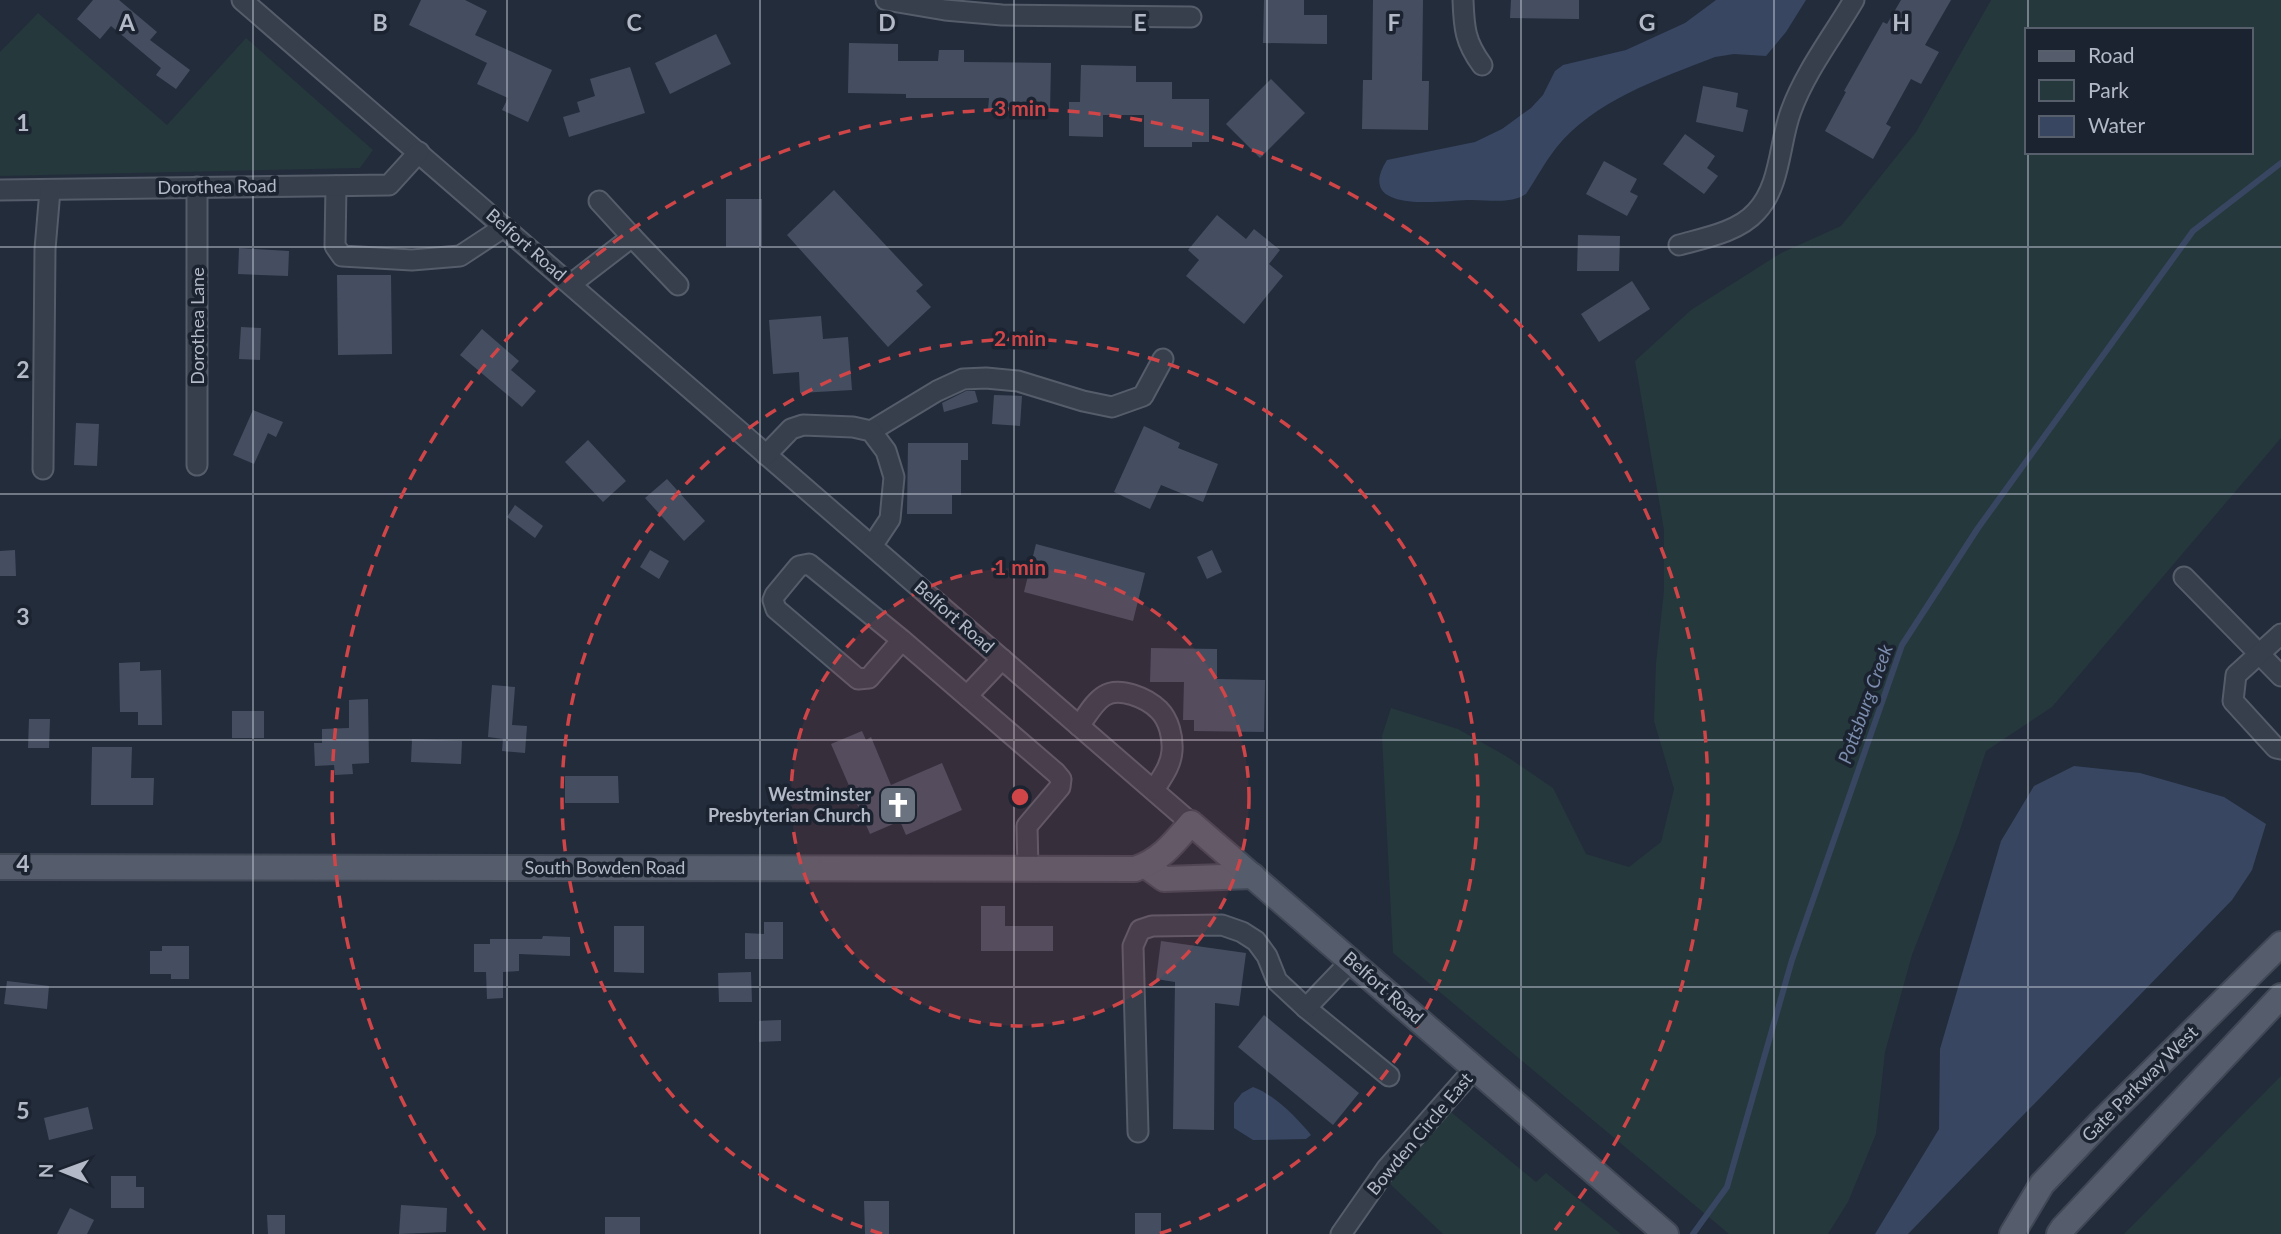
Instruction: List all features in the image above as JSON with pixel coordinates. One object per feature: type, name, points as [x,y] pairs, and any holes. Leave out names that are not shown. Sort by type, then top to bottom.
[{"type":"main road","points":[[1191,823],[1164,855],[1146,866],[1164,879],[1253,876]]},
{"type":"main road","name":"Belfort Road","points":[[1191,823],[1666,1234]]},
{"type":"main road","name":"South Bowden Road","points":[[0,867],[1135,869],[1146,866]]},
{"type":"main road","name":"Gate Parkway West","points":[[2012,1234],[2042,1184],[2281,944]]},
{"type":"main road","points":[[2059,1234],[2281,996]]},
{"type":"street","name":"Belfort Road","points":[[242,0],[1191,823]]},
{"type":"street","points":[[886,0],[945,10],[1002,15],[1191,17]]},
{"type":"street","points":[[1464,0],[1464,29],[1470,49],[1482,65]]},
{"type":"street","points":[[1678,246],[1737,226],[1756,212],[1767,195],[1776,171],[1790,113],[1798,93],[1854,0]]},
{"type":"street","name":"Dorothea Road","points":[[0,190],[389,185],[419,152]]},
{"type":"street","points":[[337,186],[335,246],[342,256],[412,260],[460,256],[504,227]]},
{"type":"street","name":"Dorothea Lane","points":[[197,187],[197,465]]},
{"type":"street","points":[[43,469],[45,249],[50,190]]},
{"type":"street","points":[[599,201],[677,285]]},
{"type":"street","points":[[571,284],[632,237]]},
{"type":"street","points":[[871,431],[937,391],[963,379],[1018,381],[1112,407],[1143,396],[1158,369]]},
{"type":"street","points":[[766,455],[791,429],[803,425],[853,427],[871,431],[886,451],[894,477],[890,519],[872,546]]},
{"type":"street","points":[[902,640],[870,678],[858,679],[776,609],[773,600],[799,566],[809,564],[902,640],[1060,779],[1056,794],[1027,826],[1028,869]]},
{"type":"street","points":[[2184,577],[2281,676]]},
{"type":"street","points":[[2281,634],[2236,676],[2233,701],[2276,748],[2281,749]]},
{"type":"street","points":[[967,696],[1002,659]]},
{"type":"street","points":[[1079,726],[1102,696],[1112,692],[1132,694],[1159,709],[1170,728],[1172,749],[1169,765],[1154,790]]},
{"type":"street","points":[[1138,1132],[1133,946],[1140,930],[1152,926],[1222,925],[1242,932],[1256,941],[1267,956],[1276,981],[1389,1076]]},
{"type":"street","points":[[1306,1008],[1351,961]]},
{"type":"street","name":"Bowden Circle East","points":[[1341,1234],[1387,1168],[1475,1068]]},
{"type":"green space","points":[[1991,0],[2281,0],[2281,438],[2052,707],[1986,751],[1958,836],[1912,955],[1885,1052],[1876,1134],[1848,1202],[1828,1234],[1729,1234],[1393,953],[1382,736],[1391,708],[1458,729],[1506,756],[1553,788],[1586,854],[1629,867],[1661,842],[1674,789],[1654,721],[1656,663],[1664,591],[1664,530],[1635,361],[1691,310],[1781,253],[1841,226],[1916,132]]},
{"type":"green space","points":[[38,13],[167,125],[246,38],[373,150],[360,168],[0,176],[0,52]]},
{"type":"green space","points":[[2281,1076],[2281,1234],[2124,1234]]},
{"type":"green space","points":[[1451,1112],[1536,1182],[1546,1173],[1621,1234],[1443,1234],[1390,1184],[1393,1174]]},
{"type":"water","points":[[1716,0],[1806,0],[1786,32],[1766,56],[1734,54],[1715,57],[1629,93],[1589,117],[1571,131],[1556,148],[1526,194],[1505,200],[1421,202],[1391,197],[1382,189],[1380,177],[1387,160],[1475,142],[1502,129],[1531,108],[1543,95],[1555,71],[1563,65],[1626,50],[1685,23]]},
{"type":"water","points":[[2074,766],[2140,773],[2224,797],[2266,824],[2252,870],[2232,900],[1908,1234],[1875,1234],[1939,1129],[1940,1049],[2001,841],[2034,786]]},
{"type":"water","points":[[1253,1087],[1277,1101],[1311,1135],[1306,1139],[1253,1140],[1234,1128],[1234,1103],[1242,1093]]},
{"type":"building","points":[[93,0],[119,0],[157,32],[150,40],[190,70],[176,89],[156,75],[161,68],[111,26],[100,39],[77,19]]},
{"type":"building","points":[[421,0],[465,0],[487,11],[475,35],[552,70],[528,122],[502,110],[508,98],[477,84],[487,63],[409,25]]},
{"type":"building","points":[[1264,0],[1304,0],[1304,15],[1327,15],[1327,44],[1263,43]]},
{"type":"building","points":[[1373,0],[1423,0],[1422,81],[1429,81],[1428,130],[1362,129],[1363,80],[1372,80]]},
{"type":"building","points":[[1511,0],[1579,0],[1579,19],[1510,18]]},
{"type":"building","points":[[1901,0],[1951,0],[1925,45],[1939,52],[1921,84],[1911,79],[1886,124],[1891,127],[1873,159],[1825,131],[1883,22],[1887,24]]},
{"type":"building","points":[[716,34],[731,64],[670,94],[655,63]]},
{"type":"building","points":[[849,43],[898,44],[898,61],[938,61],[939,50],[964,50],[964,62],[1051,63],[1050,111],[988,110],[989,98],[906,98],[906,94],[848,93]]},
{"type":"building","points":[[1081,65],[1136,66],[1136,82],[1172,82],[1172,99],[1209,99],[1209,142],[1192,142],[1192,147],[1144,147],[1144,115],[1103,115],[1103,137],[1069,136],[1069,102],[1080,102]]},
{"type":"building","points":[[630,67],[645,113],[569,137],[563,117],[580,112],[577,102],[595,96],[590,79]]},
{"type":"building","points":[[1271,79],[1305,113],[1260,158],[1226,124]]},
{"type":"building","points":[[1703,86],[1738,93],[1736,107],[1748,110],[1743,132],[1696,122]]},
{"type":"building","points":[[1685,134],[1715,156],[1707,168],[1718,176],[1704,194],[1663,164]]},
{"type":"building","points":[[1604,161],[1637,179],[1630,192],[1638,196],[1627,216],[1586,194]]},
{"type":"building","points":[[834,190],[923,285],[916,291],[931,307],[888,347],[787,235]]},
{"type":"building","points":[[726,199],[762,199],[762,247],[726,247]]},
{"type":"building","points":[[1217,215],[1246,239],[1254,229],[1280,250],[1269,264],[1283,276],[1244,324],[1186,276],[1199,260],[1188,250]]},
{"type":"building","points":[[1578,235],[1620,236],[1619,271],[1577,271]]},
{"type":"building","points":[[239,248],[289,251],[288,276],[238,274]]},
{"type":"building","points":[[337,275],[391,275],[392,354],[338,355]]},
{"type":"building","points":[[1632,281],[1650,309],[1599,342],[1581,314]]},
{"type":"building","points":[[821,316],[823,339],[848,337],[852,390],[800,393],[799,372],[773,374],[769,320]]},
{"type":"building","points":[[241,327],[261,328],[260,360],[239,359]]},
{"type":"building","points":[[482,329],[519,361],[511,370],[536,391],[522,407],[460,355]]},
{"type":"building","points":[[966,391],[975,391],[978,402],[944,412],[942,403]]},
{"type":"building","points":[[994,395],[1022,396],[1020,426],[992,424]]},
{"type":"building","points":[[253,410],[283,422],[276,437],[268,433],[254,464],[233,455]]},
{"type":"building","points":[[76,423],[99,424],[97,466],[74,465]]},
{"type":"building","points":[[1144,426],[1180,443],[1178,448],[1218,464],[1203,502],[1161,485],[1150,509],[1114,492]]},
{"type":"building","points":[[588,440],[626,481],[603,502],[565,462]]},
{"type":"building","points":[[908,443],[968,443],[968,460],[961,460],[961,495],[952,495],[952,514],[907,514]]},
{"type":"building","points":[[667,479],[705,521],[684,541],[645,498]]},
{"type":"building","points":[[515,505],[543,526],[535,538],[507,517]]},
{"type":"building","points":[[1036,544],[1145,573],[1133,621],[1024,592]]},
{"type":"building","points":[[15,550],[16,576],[0,576],[0,551]]},
{"type":"building","points":[[650,550],[669,561],[659,579],[640,567]]},
{"type":"building","points":[[1212,550],[1222,572],[1207,579],[1197,557]]},
{"type":"building","points":[[1151,648],[1217,649],[1217,679],[1265,680],[1264,732],[1194,731],[1194,720],[1183,720],[1184,682],[1150,682]]},
{"type":"building","points":[[140,662],[140,671],[161,670],[162,725],[138,725],[138,712],[120,712],[119,663]]},
{"type":"building","points":[[492,685],[515,687],[512,725],[527,726],[525,753],[502,751],[503,739],[488,737]]},
{"type":"building","points":[[368,699],[369,763],[352,764],[353,774],[335,775],[334,765],[315,766],[314,743],[322,743],[322,729],[349,728],[349,700]]},
{"type":"building","points":[[232,711],[264,711],[264,738],[232,738]]},
{"type":"building","points":[[29,719],[50,719],[49,748],[28,748]]},
{"type":"building","points":[[862,731],[866,740],[871,737],[891,785],[942,763],[962,810],[906,835],[900,821],[870,834],[831,744]]},
{"type":"building","points":[[412,739],[462,741],[461,764],[411,762]]},
{"type":"building","points":[[92,747],[132,747],[131,778],[154,778],[153,805],[91,805]]},
{"type":"building","points":[[565,776],[618,776],[619,803],[565,803]]},
{"type":"building","points":[[981,906],[1005,906],[1005,926],[1053,926],[1053,951],[981,951]]},
{"type":"building","points":[[764,922],[783,922],[783,959],[745,959],[745,933],[764,934]]},
{"type":"building","points":[[614,926],[644,926],[644,973],[614,972]]},
{"type":"building","points":[[543,936],[570,937],[570,956],[519,954],[519,971],[503,972],[503,998],[487,999],[486,972],[474,972],[474,944],[490,944],[490,939],[542,939]]},
{"type":"building","points":[[1161,941],[1246,953],[1239,1006],[1215,1003],[1214,1130],[1173,1129],[1175,982],[1156,979]]},
{"type":"building","points":[[162,946],[189,946],[189,979],[171,979],[171,974],[150,974],[150,951],[162,951]]},
{"type":"building","points":[[751,972],[752,1002],[719,1002],[718,973]]},
{"type":"building","points":[[7,981],[49,986],[47,1009],[4,1004]]},
{"type":"building","points":[[1264,1015],[1359,1093],[1333,1125],[1238,1047]]},
{"type":"building","points":[[781,1020],[781,1041],[759,1042],[759,1021]]},
{"type":"building","points":[[88,1107],[93,1129],[49,1140],[44,1118]]},
{"type":"building","points":[[111,1176],[136,1176],[136,1187],[144,1187],[144,1208],[111,1208]]},
{"type":"building","points":[[864,1201],[889,1201],[889,1234],[865,1234]]},
{"type":"building","points":[[401,1205],[447,1208],[446,1232],[399,1234]]},
{"type":"building","points":[[70,1208],[94,1220],[87,1234],[57,1234]]},
{"type":"building","points":[[1135,1213],[1161,1213],[1161,1234],[1135,1234]]},
{"type":"building","points":[[267,1215],[285,1215],[285,1234],[268,1234]]},
{"type":"building","points":[[605,1217],[640,1217],[640,1234],[605,1234]]},
{"type":"waterway","name":"Pottsburg Creek","points":[[1693,1234],[1727,1187],[1792,960],[1902,645],[1978,528],[2193,231],[2281,163]]},
{"type":"place","name":"Westminster Presbyterian Church","points":[[898,805]]}]
